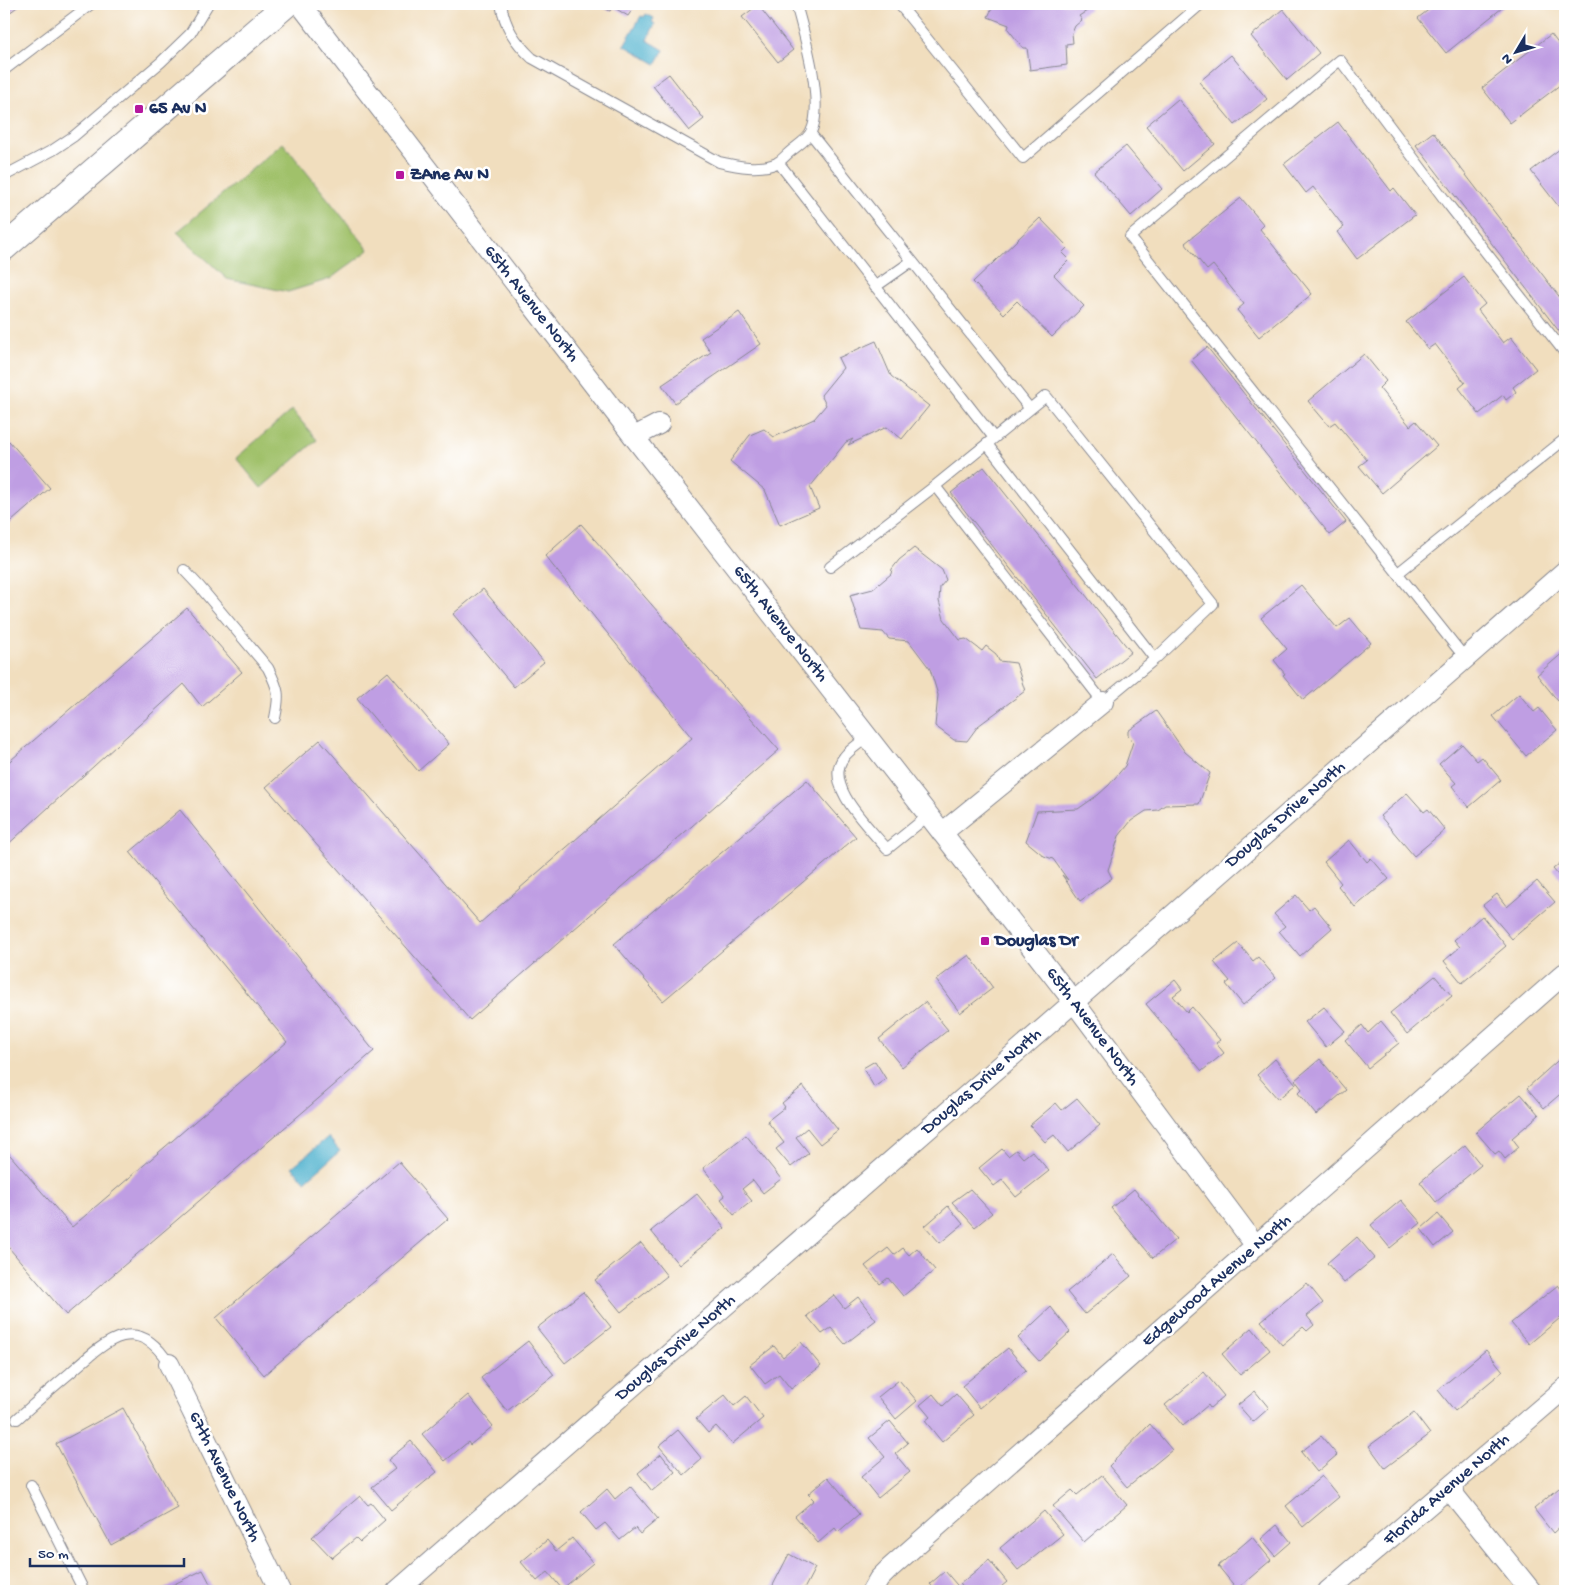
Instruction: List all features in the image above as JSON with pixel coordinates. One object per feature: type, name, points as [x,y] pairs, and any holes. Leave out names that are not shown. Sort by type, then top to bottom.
[{"type":"street","points":[[4,248],[287,4]]},
{"type":"street","name":"65th Avenue North","points":[[300,4],[1074,1002],[1256,1246]]},
{"type":"street","points":[[634,437],[659,424]]},
{"type":"street","name":"Douglas Drive North","points":[[396,1591],[1074,1002],[1565,571]]},
{"type":"street","points":[[942,833],[1103,702]]},
{"type":"street","name":"Edgewood Avenue North","points":[[872,1591],[878,1579],[890,1568],[1565,973]]},
{"type":"street","name":"67th Avenue North","points":[[169,1364],[280,1591]]},
{"type":"street","name":"Florida Avenue North","points":[[1328,1591],[1565,1388]]},
{"type":"street","points":[[1449,1489],[1531,1591]]},
{"type":"lane","points":[[4,70],[91,4]]},
{"type":"lane","points":[[4,176],[53,150],[74,136],[161,62],[190,34],[208,4]]},
{"type":"lane","points":[[501,4],[504,21],[519,46],[532,58],[720,162],[742,167],[764,166],[778,162],[811,134],[815,98],[812,69],[807,42],[796,4]]},
{"type":"lane","points":[[899,4],[1023,158],[1201,4]]},
{"type":"lane","points":[[1465,658],[1130,237],[1340,60],[1448,204],[1565,353]]},
{"type":"lane","points":[[811,134],[1030,409]]},
{"type":"lane","points":[[778,162],[1155,659]]},
{"type":"lane","points":[[874,287],[912,261]]},
{"type":"lane","points":[[830,567],[935,486],[1046,396],[1213,604],[1155,659],[1103,702],[935,486]]},
{"type":"lane","points":[[1398,574],[1565,439]]},
{"type":"lane","points":[[184,570],[268,668],[280,696],[275,718]]},
{"type":"lane","points":[[868,736],[844,757],[839,768],[839,781],[844,796],[887,849],[929,815]]},
{"type":"lane","points":[[17,1419],[100,1346],[118,1337],[131,1335],[151,1342],[161,1350],[169,1364]]},
{"type":"lane","points":[[31,1485],[84,1591]]},
{"type":"green space","points":[[283,143],[369,250],[330,279],[288,292],[227,279],[177,232]]},
{"type":"green space","points":[[292,410],[317,440],[261,488],[236,458]]},
{"type":"water","points":[[646,14],[654,18],[652,22],[655,24],[647,40],[664,50],[656,64],[624,45],[641,16],[644,17]]},
{"type":"water","points":[[328,1137],[340,1151],[305,1181],[292,1167]]},
{"type":"building","points":[[4,4],[21,4],[4,17]]},
{"type":"building","points":[[597,4],[636,4],[628,16],[613,7],[610,11]]},
{"type":"building","points":[[994,4],[1085,4],[1090,9],[1079,16],[1082,20],[1075,26],[1072,33],[1073,43],[1066,44],[1067,65],[1030,70],[1027,48],[1023,48],[1008,29],[1009,25],[988,17]]},
{"type":"building","points":[[1436,4],[1507,4],[1446,53],[1418,18]]},
{"type":"building","points":[[758,5],[793,50],[778,62],[742,17]]},
{"type":"building","points":[[1283,9],[1319,53],[1287,80],[1251,36]]},
{"type":"building","points":[[1551,34],[1565,53],[1565,81],[1510,123],[1482,88]]},
{"type":"building","points":[[1231,55],[1267,99],[1235,125],[1199,82]]},
{"type":"building","points":[[669,74],[704,119],[689,131],[653,86]]},
{"type":"building","points":[[1178,99],[1215,144],[1183,171],[1146,126]]},
{"type":"building","points":[[1338,122],[1391,191],[1394,188],[1415,215],[1357,259],[1337,232],[1344,227],[1313,187],[1306,193],[1284,164]]},
{"type":"building","points":[[1433,132],[1565,304],[1565,339],[1416,145]]},
{"type":"building","points":[[1565,145],[1565,202],[1559,207],[1531,171]]},
{"type":"building","points":[[1126,146],[1162,189],[1131,216],[1094,172]]},
{"type":"building","points":[[1241,198],[1264,225],[1260,229],[1312,294],[1259,337],[1237,310],[1244,304],[1213,265],[1207,270],[1185,243]]},
{"type":"building","points":[[1040,218],[1068,247],[1062,253],[1069,260],[1054,275],[1084,306],[1052,337],[1017,301],[1004,314],[973,282]]},
{"type":"building","points":[[1464,277],[1485,304],[1478,310],[1503,343],[1511,337],[1536,369],[1513,387],[1516,392],[1506,400],[1503,395],[1479,414],[1459,388],[1465,383],[1435,344],[1428,349],[1406,322]]},
{"type":"building","points":[[739,312],[761,344],[675,403],[662,385],[711,352],[701,338]]},
{"type":"building","points":[[876,341],[891,376],[929,406],[902,439],[887,427],[848,445],[853,439],[846,442],[810,487],[819,508],[780,525],[765,490],[730,461],[750,435],[764,429],[774,437],[814,419],[826,405],[821,395],[843,368],[838,358]]},
{"type":"building","points":[[1207,347],[1346,522],[1330,535],[1191,360]]},
{"type":"building","points":[[1364,354],[1386,381],[1379,388],[1410,426],[1416,421],[1437,446],[1382,493],[1359,466],[1367,460],[1335,422],[1329,426],[1308,401]]},
{"type":"building","points":[[9,441],[50,488],[4,528],[4,446]]},
{"type":"building","points":[[984,467],[1131,652],[1097,679],[951,493]]},
{"type":"building","points":[[581,524],[779,750],[470,1020],[266,787],[320,740],[480,923],[692,738],[545,556]]},
{"type":"building","points":[[914,548],[942,570],[946,580],[940,587],[939,601],[944,619],[960,640],[966,639],[982,651],[986,646],[996,654],[999,661],[1016,663],[1025,691],[978,726],[967,741],[954,740],[935,726],[938,695],[930,669],[909,641],[889,639],[883,632],[861,630],[850,595],[873,589],[891,574],[892,569],[899,560]]},
{"type":"building","points":[[1301,585],[1337,628],[1350,618],[1371,643],[1303,700],[1283,675],[1285,674],[1274,660],[1287,649],[1261,618]]},
{"type":"building","points":[[483,589],[544,662],[514,687],[453,614]]},
{"type":"building","points":[[187,608],[242,672],[202,707],[184,684],[4,848],[4,766]]},
{"type":"building","points":[[1565,651],[1565,695],[1558,701],[1537,675]]},
{"type":"building","points":[[388,672],[449,744],[418,771],[357,698]]},
{"type":"building","points":[[1519,694],[1534,712],[1539,708],[1557,730],[1526,756],[1493,716]]},
{"type":"building","points":[[1156,711],[1185,752],[1210,773],[1199,804],[1165,805],[1158,810],[1146,811],[1131,821],[1119,836],[1108,870],[1112,878],[1080,901],[1053,859],[1044,856],[1026,841],[1037,811],[1078,809],[1098,795],[1125,766],[1133,742],[1128,736],[1128,731]]},
{"type":"building","points":[[1462,744],[1477,761],[1482,757],[1501,780],[1469,807],[1452,786],[1456,783],[1439,764]]},
{"type":"building","points":[[807,780],[856,837],[663,1001],[614,944]]},
{"type":"building","points":[[1407,793],[1424,812],[1428,809],[1445,830],[1414,856],[1380,816]]},
{"type":"building","points":[[180,810],[374,1051],[66,1315],[4,1242],[4,1148],[72,1227],[287,1042],[130,852]]},
{"type":"building","points":[[1349,840],[1367,862],[1371,858],[1389,879],[1355,907],[1338,886],[1341,883],[1324,862]]},
{"type":"building","points":[[1565,859],[1565,883],[1553,869]]},
{"type":"building","points":[[1537,881],[1555,902],[1512,939],[1483,905],[1497,894],[1507,907]]},
{"type":"building","points":[[1296,895],[1309,910],[1314,906],[1332,928],[1300,956],[1279,931],[1285,926],[1274,914]]},
{"type":"building","points":[[1482,916],[1506,946],[1462,983],[1444,961],[1460,947],[1454,940]]},
{"type":"building","points":[[1238,943],[1253,961],[1258,957],[1276,978],[1243,1005],[1226,984],[1230,981],[1214,962]]},
{"type":"building","points":[[969,955],[993,988],[960,1013],[936,980]]},
{"type":"building","points":[[1435,976],[1452,996],[1407,1034],[1390,1013]]},
{"type":"building","points":[[1175,980],[1182,989],[1173,996],[1187,1012],[1192,1007],[1220,1040],[1216,1043],[1224,1053],[1202,1071],[1146,1004]]},
{"type":"building","points":[[925,1002],[948,1030],[902,1067],[879,1039]]},
{"type":"building","points":[[1324,1007],[1345,1031],[1326,1047],[1305,1022]]},
{"type":"building","points":[[1381,1021],[1399,1043],[1368,1068],[1345,1040],[1362,1025],[1368,1033]]},
{"type":"building","points":[[1565,1054],[1565,1090],[1544,1108],[1527,1088]]},
{"type":"building","points":[[1275,1059],[1296,1084],[1278,1099],[1257,1075]]},
{"type":"building","points":[[1320,1059],[1346,1090],[1316,1115],[1298,1093],[1302,1089],[1295,1080]]},
{"type":"building","points":[[875,1061],[886,1079],[874,1087],[863,1068]]},
{"type":"building","points":[[803,1086],[838,1130],[820,1144],[807,1128],[796,1137],[809,1153],[791,1167],[776,1149],[784,1143],[767,1121],[785,1107],[782,1103]]},
{"type":"building","points":[[1521,1094],[1539,1115],[1512,1138],[1519,1147],[1505,1159],[1499,1151],[1495,1154],[1476,1132]]},
{"type":"building","points":[[1077,1098],[1100,1125],[1068,1152],[1054,1135],[1045,1142],[1030,1125],[1056,1103],[1062,1110]]},
{"type":"building","points":[[746,1135],[781,1179],[763,1193],[753,1180],[742,1189],[752,1201],[734,1215],[721,1199],[725,1196],[703,1168]]},
{"type":"building","points":[[1465,1145],[1481,1165],[1436,1202],[1420,1182]]},
{"type":"building","points":[[1002,1149],[1008,1156],[1016,1150],[1023,1158],[1032,1151],[1049,1171],[1016,1197],[1002,1180],[994,1186],[979,1168]]},
{"type":"building","points":[[399,1162],[448,1219],[264,1375],[216,1318]]},
{"type":"building","points":[[970,1189],[992,1213],[975,1227],[952,1202]]},
{"type":"building","points":[[1134,1189],[1176,1239],[1153,1258],[1111,1208]]},
{"type":"building","points":[[697,1194],[725,1228],[679,1265],[651,1231]]},
{"type":"building","points":[[1401,1200],[1421,1223],[1390,1248],[1371,1225]]},
{"type":"building","points":[[948,1206],[963,1224],[940,1243],[925,1226]]},
{"type":"building","points":[[1438,1214],[1453,1232],[1435,1247],[1421,1229]]},
{"type":"building","points":[[1357,1237],[1375,1258],[1344,1283],[1327,1263]]},
{"type":"building","points":[[641,1243],[667,1276],[621,1312],[595,1280]]},
{"type":"building","points":[[888,1248],[894,1255],[903,1248],[909,1255],[917,1248],[935,1270],[903,1296],[888,1278],[880,1284],[865,1266]]},
{"type":"building","points":[[1113,1254],[1131,1276],[1085,1314],[1067,1292]]},
{"type":"building","points":[[1307,1283],[1323,1303],[1307,1316],[1314,1325],[1307,1331],[1303,1327],[1282,1345],[1261,1321]]},
{"type":"building","points":[[1558,1285],[1565,1294],[1565,1314],[1529,1344],[1511,1323]]},
{"type":"building","points":[[583,1292],[611,1327],[565,1363],[537,1328]]},
{"type":"building","points":[[834,1295],[844,1308],[858,1297],[876,1320],[845,1344],[831,1328],[822,1334],[807,1316]]},
{"type":"building","points":[[1051,1307],[1070,1332],[1039,1361],[1018,1338]]},
{"type":"building","points":[[1252,1328],[1270,1350],[1240,1375],[1222,1354]]},
{"type":"building","points":[[528,1341],[554,1375],[507,1411],[481,1378]]},
{"type":"building","points":[[801,1342],[821,1366],[791,1389],[779,1374],[765,1384],[750,1365],[774,1346],[783,1357]]},
{"type":"building","points":[[1008,1348],[1026,1370],[980,1408],[962,1386]]},
{"type":"building","points":[[1486,1350],[1503,1371],[1455,1411],[1438,1390]]},
{"type":"building","points":[[1204,1372],[1224,1396],[1210,1408],[1208,1405],[1183,1426],[1165,1405]]},
{"type":"building","points":[[899,1380],[917,1401],[896,1419],[878,1397]]},
{"type":"building","points":[[1255,1391],[1269,1408],[1253,1422],[1238,1405]]},
{"type":"building","points":[[933,1394],[943,1406],[956,1394],[974,1415],[942,1442],[925,1421],[930,1417],[920,1405]]},
{"type":"building","points":[[468,1395],[493,1426],[470,1445],[468,1442],[445,1461],[422,1434]]},
{"type":"building","points":[[725,1395],[734,1406],[746,1396],[763,1418],[732,1444],[716,1426],[708,1433],[696,1419]]},
{"type":"building","points":[[123,1408],[178,1508],[111,1545],[56,1444]]},
{"type":"building","points":[[1414,1413],[1430,1434],[1385,1468],[1369,1446]]},
{"type":"building","points":[[890,1421],[908,1443],[895,1454],[910,1472],[878,1498],[861,1477],[885,1457],[869,1438]]},
{"type":"building","points":[[1150,1424],[1172,1450],[1127,1487],[1109,1466]]},
{"type":"building","points":[[678,1430],[702,1459],[684,1475],[659,1446]]},
{"type":"building","points":[[1321,1436],[1337,1455],[1317,1472],[1301,1452]]},
{"type":"building","points":[[411,1441],[437,1472],[391,1510],[372,1487],[395,1469],[388,1460]]},
{"type":"building","points":[[661,1454],[675,1472],[652,1491],[638,1473]]},
{"type":"building","points":[[1102,1475],[1127,1505],[1084,1542],[1053,1506],[1072,1490],[1077,1495]]},
{"type":"building","points":[[1322,1476],[1339,1497],[1303,1527],[1286,1506]]},
{"type":"building","points":[[828,1477],[859,1514],[838,1532],[835,1528],[818,1543],[795,1516],[814,1500],[808,1494]]},
{"type":"building","points":[[1565,1483],[1565,1522],[1553,1533],[1534,1509]]},
{"type":"building","points":[[630,1486],[658,1519],[640,1534],[635,1528],[620,1540],[605,1523],[596,1530],[581,1512],[607,1489],[615,1499]]},
{"type":"building","points":[[360,1496],[368,1505],[371,1503],[385,1520],[360,1542],[356,1538],[332,1558],[312,1537]]},
{"type":"building","points":[[1044,1511],[1063,1534],[1018,1570],[1000,1548]]},
{"type":"building","points":[[1277,1525],[1291,1542],[1275,1556],[1261,1539]]},
{"type":"building","points":[[1252,1537],[1271,1560],[1237,1589],[1218,1566]]},
{"type":"building","points":[[572,1538],[593,1563],[562,1589],[548,1572],[537,1581],[521,1562],[547,1540],[556,1551]]},
{"type":"building","points":[[789,1554],[815,1568],[803,1591],[770,1591]]},
{"type":"building","points":[[989,1560],[1007,1582],[996,1591],[966,1591],[960,1584]]},
{"type":"building","points":[[203,1570],[214,1591],[160,1591]]},
{"type":"building","points":[[945,1571],[962,1591],[936,1591],[930,1584]]},
{"type":"place","name":"65 Av N","points":[[139,109]]},
{"type":"place","name":"ZAne Av N","points":[[400,175]]},
{"type":"place","name":"Douglas Dr","points":[[985,941]]}]
